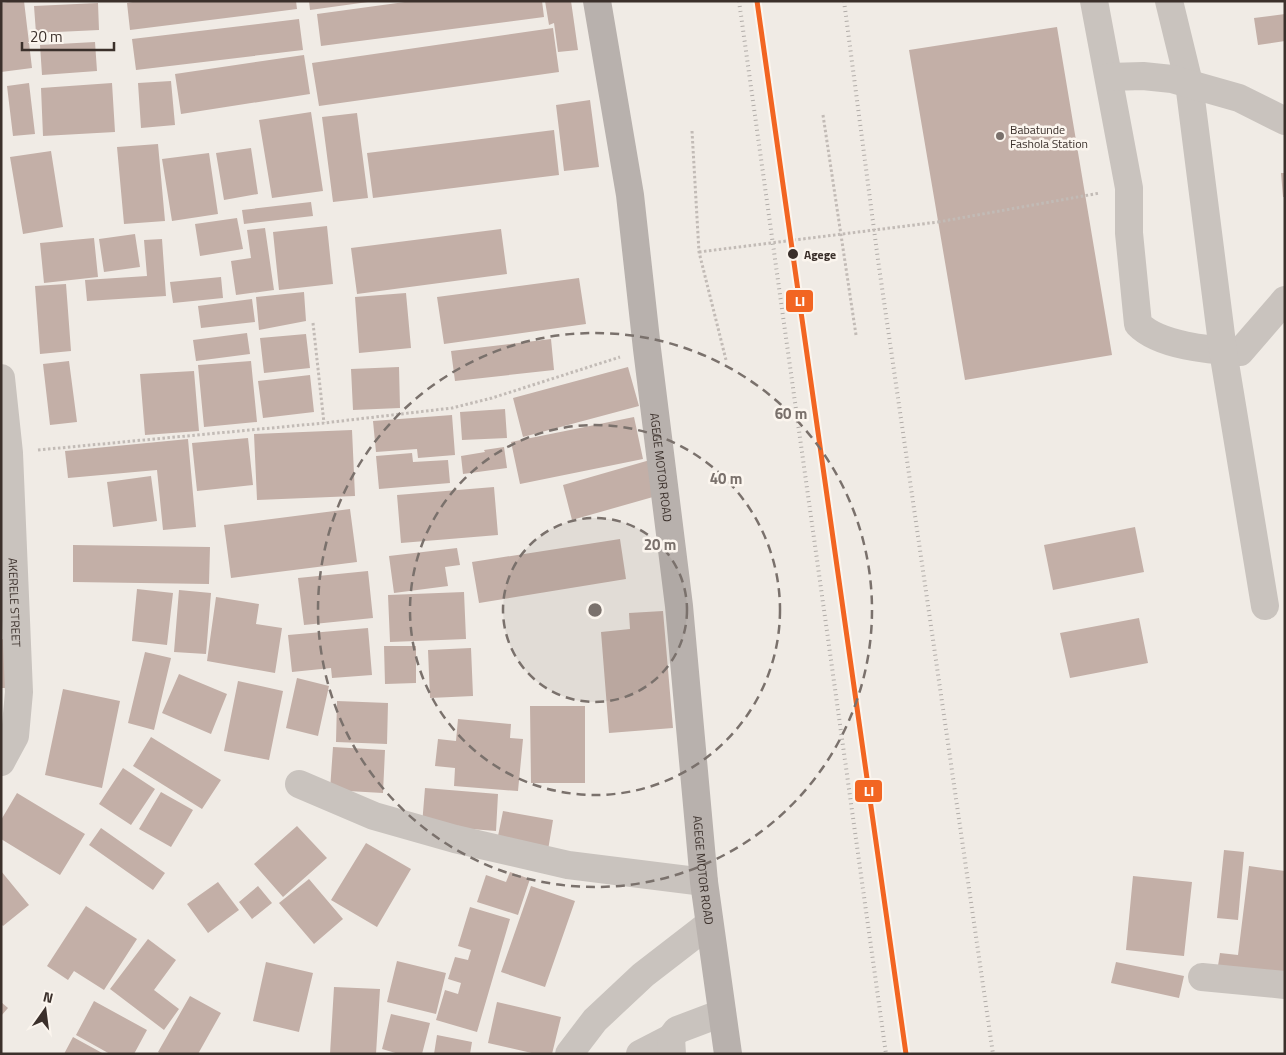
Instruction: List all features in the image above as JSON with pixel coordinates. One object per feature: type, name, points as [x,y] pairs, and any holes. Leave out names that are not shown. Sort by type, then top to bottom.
[{"type":"main road","name":"AGEGE MOTOR ROAD","points":[[597,1],[630,195],[679,606],[704,882],[728,1054]]},
{"type":"street","points":[[1094,1],[1129,188],[1129,232],[1138,324],[1143,330],[1174,343],[1206,350],[1240,352],[1285,300]]},
{"type":"street","points":[[1169,1],[1189,83],[1223,351],[1265,606]]},
{"type":"street","points":[[1109,77],[1142,76],[1189,83],[1239,98],[1285,121]]},
{"type":"street","name":"AKERELE STREET","points":[[1,378],[9,453],[19,692],[15,736],[1,762]]},
{"type":"street","points":[[299,784],[374,816],[455,839],[568,865],[704,882]]},
{"type":"street","points":[[569,1054],[595,1020],[643,974],[709,924]]},
{"type":"street","points":[[1202,977],[1285,985]]},
{"type":"street","points":[[640,1054],[671,1046],[677,1030],[722,1013]]},
{"type":"path","points":[[823,115],[856,336]]},
{"type":"path","points":[[692,131],[699,252],[726,360]]},
{"type":"path","points":[[699,252],[938,222],[1129,188]]},
{"type":"path","points":[[313,323],[324,423]]},
{"type":"path","points":[[9,453],[324,423],[452,408],[492,398],[647,349]]},
{"type":"building","points":[[24,1],[32,68],[1,72],[1,3]]},
{"type":"building","points":[[138,1],[296,1],[297,9],[130,30],[127,3]]},
{"type":"building","points":[[309,1],[368,1],[368,2],[310,10]]},
{"type":"building","points":[[412,1],[542,1],[544,17],[321,46],[317,14]]},
{"type":"building","points":[[545,1],[571,1],[578,50],[558,52],[554,23],[549,25]]},
{"type":"building","points":[[98,3],[99,30],[36,33],[34,6]]},
{"type":"building","points":[[1285,14],[1285,41],[1258,45],[1254,18]]},
{"type":"building","points":[[299,19],[303,50],[136,70],[132,39]]},
{"type":"building","name":"Babatunde Fashola Station","points":[[1057,27],[1112,355],[965,380],[909,50]]},
{"type":"building","points":[[553,28],[559,72],[319,106],[312,63]]},
{"type":"building","points":[[95,42],[97,71],[42,75],[40,45]]},
{"type":"building","points":[[304,55],[310,94],[181,114],[175,74]]},
{"type":"building","points":[[171,81],[175,125],[141,128],[138,83]]},
{"type":"building","points":[[29,83],[35,134],[13,136],[7,86]]},
{"type":"building","points":[[112,83],[115,132],[43,136],[41,88]]},
{"type":"building","points":[[590,100],[599,167],[564,171],[556,105]]},
{"type":"building","points":[[311,112],[323,191],[272,198],[259,120]]},
{"type":"building","points":[[357,113],[368,198],[333,202],[322,117]]},
{"type":"building","points":[[554,130],[559,175],[373,198],[367,153]]},
{"type":"building","points":[[158,144],[165,221],[124,224],[117,147]]},
{"type":"building","points":[[251,148],[258,194],[224,200],[216,153]]},
{"type":"building","points":[[51,151],[63,227],[23,234],[10,157]]},
{"type":"building","points":[[209,153],[218,214],[172,221],[162,159]]},
{"type":"building","points":[[1281,173],[1285,173],[1285,197],[1283,197]]},
{"type":"building","points":[[311,202],[313,216],[244,224],[242,210]]},
{"type":"building","points":[[237,218],[243,249],[200,256],[195,224]]},
{"type":"building","points":[[327,226],[333,284],[279,290],[273,232]]},
{"type":"building","points":[[265,228],[274,290],[236,295],[231,261],[251,258],[247,230]]},
{"type":"building","points":[[501,229],[507,274],[357,294],[351,248]]},
{"type":"building","points":[[135,234],[140,267],[104,272],[99,239]]},
{"type":"building","points":[[94,238],[98,277],[44,283],[40,243]]},
{"type":"building","points":[[162,239],[166,296],[87,301],[85,280],[147,276],[144,240]]},
{"type":"building","points":[[221,277],[223,298],[173,303],[170,282]]},
{"type":"building","points":[[579,278],[586,324],[444,344],[437,297]]},
{"type":"building","points":[[66,284],[71,351],[40,354],[35,286]]},
{"type":"building","points":[[304,292],[306,321],[259,330],[256,297]]},
{"type":"building","points":[[406,293],[411,348],[359,353],[355,297]]},
{"type":"building","points":[[252,299],[255,322],[201,328],[198,306]]},
{"type":"building","points":[[247,333],[250,354],[196,361],[193,340]]},
{"type":"building","points":[[306,334],[310,368],[264,373],[260,338]]},
{"type":"building","points":[[551,339],[554,370],[455,381],[451,351]]},
{"type":"building","points":[[69,361],[77,422],[50,425],[43,364]]},
{"type":"building","points":[[251,361],[257,422],[204,427],[198,365]]},
{"type":"building","points":[[399,367],[400,408],[353,410],[351,369]]},
{"type":"building","points":[[628,367],[639,406],[523,437],[513,398]]},
{"type":"building","points":[[194,371],[199,431],[145,435],[140,374]]},
{"type":"building","points":[[310,375],[314,412],[263,418],[258,381]]},
{"type":"building","points":[[505,409],[507,438],[462,440],[460,412]]},
{"type":"building","points":[[452,415],[455,455],[418,458],[417,449],[376,452],[373,421]]},
{"type":"building","points":[[634,417],[643,459],[520,484],[511,442]]},
{"type":"building","points":[[352,430],[355,496],[257,500],[254,434]]},
{"type":"building","points":[[248,438],[253,485],[197,491],[192,443]]},
{"type":"building","points":[[188,439],[196,527],[163,530],[157,470],[68,478],[65,451]]},
{"type":"building","points":[[504,447],[507,468],[463,474],[461,456]]},
{"type":"building","points":[[412,453],[413,462],[448,460],[450,483],[379,489],[376,456]]},
{"type":"building","points":[[650,460],[660,495],[572,520],[563,485]]},
{"type":"building","points":[[151,476],[157,521],[113,527],[107,482]]},
{"type":"building","points":[[494,487],[498,535],[401,543],[397,495]]},
{"type":"building","points":[[350,509],[357,562],[231,578],[224,525]]},
{"type":"building","points":[[1135,527],[1144,572],[1053,590],[1044,545]]},
{"type":"building","points":[[620,539],[626,579],[479,603],[472,562]]},
{"type":"building","points":[[73,545],[210,547],[209,584],[73,582]]},
{"type":"building","points":[[457,548],[460,565],[445,567],[448,586],[394,593],[389,556]]},
{"type":"building","points":[[368,571],[373,618],[304,625],[298,578]]},
{"type":"building","points":[[137,589],[173,593],[167,645],[132,641]]},
{"type":"building","points":[[179,590],[211,593],[206,654],[174,652]]},
{"type":"building","points":[[464,592],[466,639],[390,642],[388,595]]},
{"type":"building","points":[[216,597],[259,604],[256,624],[282,628],[275,673],[207,661]]},
{"type":"building","points":[[663,611],[673,728],[609,733],[601,632],[630,629],[629,613]]},
{"type":"building","points":[[1139,618],[1148,663],[1070,678],[1060,633]]},
{"type":"building","points":[[368,628],[372,675],[332,678],[331,668],[292,672],[288,635]]},
{"type":"building","points":[[1,639],[12,640],[9,688],[1,688]]},
{"type":"building","points":[[384,646],[416,646],[416,683],[385,684]]},
{"type":"building","points":[[471,648],[473,696],[430,698],[428,650]]},
{"type":"building","points":[[145,652],[171,658],[154,730],[128,723]]},
{"type":"building","points":[[179,674],[227,694],[211,734],[162,713]]},
{"type":"building","points":[[297,678],[329,686],[318,736],[286,728]]},
{"type":"building","points":[[238,681],[283,691],[269,760],[224,751]]},
{"type":"building","points":[[63,689],[120,701],[102,788],[45,775]]},
{"type":"building","points":[[337,701],[388,703],[387,744],[336,742]]},
{"type":"building","points":[[530,706],[585,706],[585,783],[531,783]]},
{"type":"building","points":[[458,719],[511,724],[510,738],[523,739],[518,791],[454,786],[455,768],[435,766],[438,739],[456,741]]},
{"type":"building","points":[[151,737],[221,780],[202,809],[133,766]]},
{"type":"building","points":[[333,747],[385,750],[383,793],[330,790]]},
{"type":"building","points":[[123,768],[155,789],[131,825],[99,804]]},
{"type":"building","points":[[425,788],[498,794],[496,831],[422,825]]},
{"type":"building","points":[[161,792],[193,810],[171,847],[139,829]]},
{"type":"building","points":[[17,793],[85,834],[60,875],[1,839],[1,820]]},
{"type":"building","points":[[503,811],[553,820],[548,850],[497,841]]},
{"type":"building","points":[[297,826],[327,858],[283,897],[254,864]]},
{"type":"building","points":[[101,828],[165,873],[153,890],[89,845]]},
{"type":"building","points":[[366,843],[411,869],[377,927],[331,900]]},
{"type":"building","points":[[1224,850],[1244,852],[1238,920],[1217,918]]},
{"type":"building","points":[[1249,866],[1285,871],[1285,977],[1217,972],[1220,953],[1238,955]]},
{"type":"building","points":[[1,871],[29,905],[3,926],[1,924]]},
{"type":"building","points":[[510,872],[530,879],[518,915],[477,902],[486,875],[506,882]]},
{"type":"building","points":[[1133,876],[1192,882],[1184,956],[1126,950]]},
{"type":"building","points":[[309,879],[343,919],[314,944],[279,903]]},
{"type":"building","points":[[218,882],[239,910],[208,933],[187,904]]},
{"type":"building","points":[[258,886],[272,903],[252,919],[239,902]]},
{"type":"building","points":[[531,886],[575,901],[545,987],[501,972]]},
{"type":"building","points":[[86,906],[137,939],[104,990],[74,971],[68,980],[47,966]]},
{"type":"building","points":[[470,907],[510,919],[477,1032],[436,1020],[445,990],[458,994],[461,983],[448,979],[455,957],[468,960],[471,950],[458,946]]},
{"type":"building","points":[[148,939],[176,960],[154,990],[179,1009],[164,1030],[110,989]]},
{"type":"building","points":[[397,961],[446,973],[436,1014],[387,1002]]},
{"type":"building","points":[[266,962],[313,973],[299,1032],[253,1021]]},
{"type":"building","points":[[1116,962],[1184,976],[1179,998],[1111,983]]},
{"type":"building","points":[[334,987],[380,989],[376,1054],[330,1054]]},
{"type":"building","points":[[190,996],[221,1013],[198,1054],[161,1054],[158,1052]]},
{"type":"building","points":[[94,1001],[147,1030],[134,1054],[110,1054],[76,1035]]},
{"type":"building","points":[[1,1002],[8,1008],[1,1016]]},
{"type":"building","points":[[497,1002],[561,1017],[552,1054],[536,1054],[488,1043]]},
{"type":"building","points":[[391,1014],[430,1023],[422,1054],[399,1054],[382,1049]]},
{"type":"building","points":[[437,1035],[472,1042],[470,1054],[434,1054]]},
{"type":"building","points":[[73,1037],[104,1054],[64,1054]]},
{"type":"railway","points":[[739,1],[886,1054]]},
{"type":"railway","points":[[844,1],[878,260],[993,1054]]},
{"type":"transit line","name":"LI","points":[[757,1],[906,1054]]},
{"type":"place","name":"Babatunde Fashola Station","points":[[1000,136]]},
{"type":"place","name":"Agege","points":[[793,254]]}]
